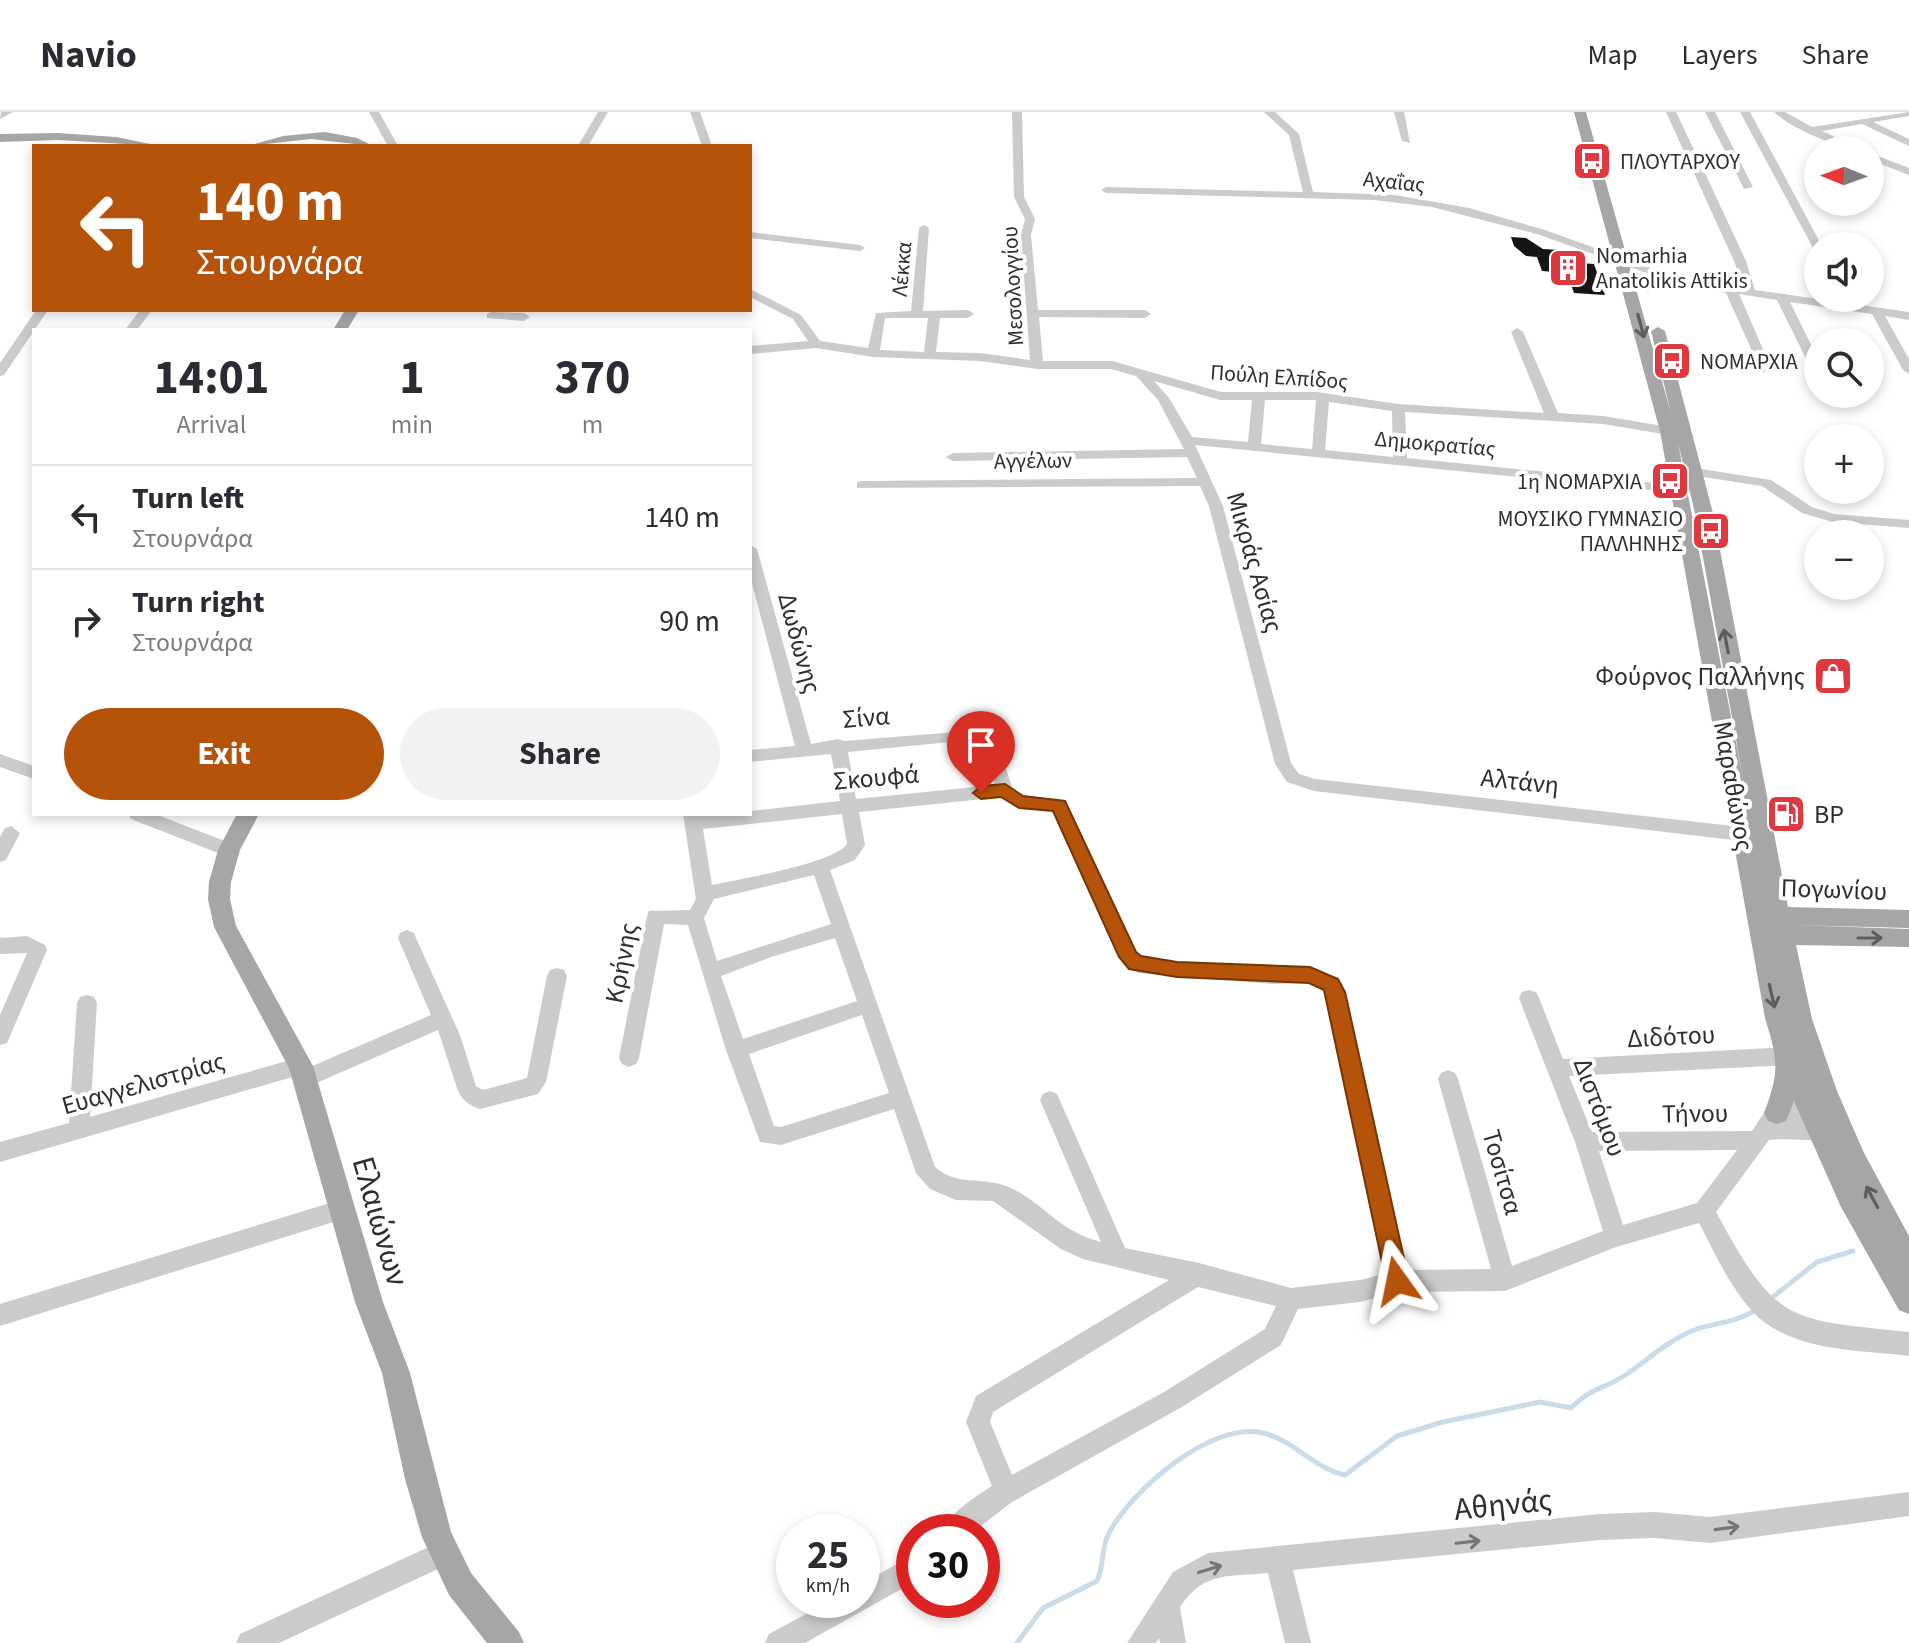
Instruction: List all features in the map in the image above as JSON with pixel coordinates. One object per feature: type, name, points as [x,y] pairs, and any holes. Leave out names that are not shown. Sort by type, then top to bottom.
[{"type":"main road","name":"Μαραθώνος","points":[[1580,112],[1630,260],[1677,432],[1695,472],[1773,883],[1770,925],[1777,1018],[1789,1056],[1824,1121],[1909,1261]]},
{"type":"main road","points":[[1591,112],[1626,224]]},
{"type":"main road","points":[[264,144],[311,135],[342,138],[361,144]]},
{"type":"main road","points":[[0,138],[118,143]]},
{"type":"main road","points":[[1600,250],[1630,260]]},
{"type":"main road","name":"Μαραθώνος","points":[[1630,260],[1650,302],[1677,432],[1680,489],[1742,834],[1791,982],[1824,1121],[1861,1220],[1909,1300]]},
{"type":"main road","points":[[1650,302],[1652,282],[1663,280]]},
{"type":"main road","name":"Ελαιώνων","points":[[247,816],[229,850],[220,890],[225,927],[303,1072],[369,1302],[396,1373],[427,1508],[444,1553],[460,1584],[508,1643]]},
{"type":"main road","points":[[1773,883],[1785,898],[1832,928],[1800,953],[1792,967],[1791,982]]},
{"type":"main road","name":"Πογωνίου","points":[[1832,928],[1909,919]]},
{"type":"main road","name":"Πογωνίου","points":[[1770,925],[1832,928],[1909,938]]},
{"type":"main road","points":[[1767,1128],[1787,1086],[1789,1056]]},
{"type":"street","points":[[0,116],[8,112]]},
{"type":"street","points":[[374,112],[392,144]]},
{"type":"street","points":[[584,144],[603,112]]},
{"type":"street","points":[[695,112],[706,144]]},
{"type":"street","name":"Μεσολογγίου","points":[[1017,112],[1019,197],[1030,219],[1026,235],[1037,365]]},
{"type":"street","points":[[1269,112],[1294,134],[1309,195]]},
{"type":"street","points":[[1399,112],[1407,141]]},
{"type":"street","points":[[1671,112],[1740,261],[1750,292]]},
{"type":"street","points":[[1710,112],[1748,187]]},
{"type":"street","points":[[1814,129],[1909,113]]},
{"type":"street","points":[[1746,114],[1761,118]]},
{"type":"street","points":[[1746,114],[1809,232]]},
{"type":"street","points":[[1780,117],[1829,136]]},
{"type":"street","points":[[1864,121],[1909,143]]},
{"type":"street","points":[[1890,133],[1909,130]]},
{"type":"street","points":[[1690,153],[1732,156]]},
{"type":"street","points":[[1884,162],[1909,172]]},
{"type":"street","points":[[1888,164],[1909,162]]},
{"type":"street","name":"Αχαΐας","points":[[1106,190],[1405,199],[1475,214],[1600,250]]},
{"type":"street","name":"Λέκκα","points":[[917,314],[924,228]]},
{"type":"street","points":[[752,235],[860,248]]},
{"type":"street","name":"Αχαΐας","points":[[1568,241],[1630,260]]},
{"type":"street","points":[[1630,260],[1663,280],[1804,298]]},
{"type":"street","points":[[1630,260],[1683,283]]},
{"type":"street","points":[[1731,290],[1766,370]]},
{"type":"street","points":[[752,293],[797,317],[816,344]]},
{"type":"street","points":[[1781,296],[1804,343]]},
{"type":"street","points":[[0,372],[41,312]]},
{"type":"street","points":[[1877,312],[1909,316]]},
{"type":"street","points":[[1877,312],[1909,370]]},
{"type":"street","points":[[493,313],[524,317]]},
{"type":"street","points":[[1033,313],[1145,314]]},
{"type":"street","points":[[930,355],[934,314]]},
{"type":"street","points":[[873,353],[879,316],[968,314]]},
{"type":"street","points":[[1517,332],[1553,418]]},
{"type":"street","name":"Πούλη Ελπίδος","points":[[752,350],[816,344],[873,353],[980,357],[1037,365],[1112,365],[1205,393],[1259,398],[1323,397],[1398,408],[1603,420],[1677,432]]},
{"type":"street","name":"Μικράς Ασίας","points":[[1140,373],[1171,410],[1216,506],[1283,764],[1293,778]]},
{"type":"street","points":[[1318,452],[1323,397]]},
{"type":"street","points":[[1254,445],[1259,398]]},
{"type":"street","points":[[1398,408],[1400,461]]},
{"type":"street","name":"Δημοκρατίας","points":[[953,457],[1254,445],[1680,489]]},
{"type":"street","points":[[1695,472],[1766,483],[1797,504],[1822,515],[1909,524]]},
{"type":"street","name":"Αγγέλων","points":[[862,485],[1206,482]]},
{"type":"street","name":"Δωδώνης","points":[[752,556],[804,749]]},
{"type":"street","name":"Σίνα","points":[[752,756],[838,745],[987,733],[1005,790]]},
{"type":"street","points":[[705,894],[820,867],[849,855],[856,845],[838,745]]},
{"type":"street","points":[[0,760],[32,772]]},
{"type":"street","name":"Αλτάνη","points":[[1293,778],[1314,785],[1742,834]]},
{"type":"street","name":"Σκουφά","points":[[752,814],[1005,790],[1019,802],[1059,805],[1129,957],[1136,964],[1257,975],[1310,975],[1331,984],[1336,992],[1397,1281]]},
{"type":"street","points":[[142,816],[229,850]]},
{"type":"street","name":"Σκουφά","points":[[693,819],[726,816]]},
{"type":"street","points":[[693,819],[705,894],[703,907],[695,918],[736,1050],[761,1122],[770,1137],[792,1133],[901,1098]]},
{"type":"street","points":[[0,855],[11,833]]},
{"type":"street","points":[[820,867],[866,1006],[927,1173],[936,1183],[953,1191],[982,1190],[1002,1194],[1056,1236],[1083,1248],[1291,1299],[1360,1291],[1397,1281],[1505,1280],[1616,1237],[1704,1211],[1767,1128]]},
{"type":"street","name":"Κρήνης","points":[[629,1058],[656,916],[695,918]]},
{"type":"street","points":[[710,972],[768,950],[840,929]]},
{"type":"street","points":[[407,938],[443,1019],[472,1097],[480,1100],[531,1088],[536,1082],[557,976]]},
{"type":"street","points":[[0,946],[27,944],[38,950],[0,1037]]},
{"type":"street","name":"Διστόμου","points":[[1529,998],[1585,1142],[1616,1237]]},
{"type":"street","points":[[79,1130],[87,1003]]},
{"type":"street","points":[[736,1050],[866,1006]]},
{"type":"street","name":"Ευαγγελιστρίας","points":[[0,1152],[303,1072],[443,1019]]},
{"type":"street","name":"Διδότου","points":[[1556,1068],[1789,1056]]},
{"type":"street","name":"Τοσίτσα","points":[[1448,1079],[1505,1280]]},
{"type":"street","points":[[1050,1100],[1117,1254]]},
{"type":"street","name":"Τήνου","points":[[1585,1142],[1824,1121]]},
{"type":"street","points":[[0,1315],[343,1209]]},
{"type":"street","points":[[1704,1211],[1753,1295],[1772,1313],[1786,1322],[1810,1329],[1909,1344]]},
{"type":"street","points":[[1007,1492],[978,1422],[984,1404],[1199,1274]]},
{"type":"street","points":[[973,1514],[1172,1400],[1273,1337],[1291,1299]]},
{"type":"street","name":"Αθηνάς","points":[[1140,1643],[1182,1581],[1208,1566],[1407,1549],[1600,1527],[1655,1525],[1710,1530],[1909,1504]]},
{"type":"street","points":[[249,1643],[444,1553]]},
{"type":"street","points":[[1277,1559],[1298,1643]]},
{"type":"street","points":[[1166,1605],[1173,1643]]},
{"type":"street","points":[[778,1643],[825,1618]]},
{"type":"building","name":"Nomarhia Anatolikis Attikis","points":[[1511,237],[1526,238],[1543,249],[1560,250],[1569,262],[1594,264],[1605,295],[1574,293],[1567,273],[1542,271],[1537,257],[1526,256],[1514,246]]},
{"type":"waterway","points":[[1769,1300],[1817,1262],[1853,1251]]},
{"type":"waterway","points":[[1017,1643],[1043,1608],[1097,1581],[1109,1533],[1120,1516],[1154,1479],[1197,1448],[1242,1432],[1263,1433],[1345,1475],[1397,1436],[1443,1422],[1540,1402],[1571,1408],[1591,1392],[1624,1376],[1677,1338],[1756,1310]]},
{"type":"place","name":"ΠΛΟΥΤΑΡΧΟΥ","points":[[1592,161]]},
{"type":"place","name":"Nomarhia Anatolikis Attikis","points":[[1568,268]]},
{"type":"place","name":"ΝΟΜΑΡΧΙΑ","points":[[1672,361]]},
{"type":"place","name":"1η ΝΟΜΑΡΧΙΑ","points":[[1670,481]]},
{"type":"place","name":"ΜΟΥΣΙΚΟ ΓΥΜΝΑΣΙΟ ΠΑΛΛΗΝΗΣ","points":[[1711,531]]},
{"type":"place","name":"Φούρνος Παλλήνης","points":[[1833,676]]},
{"type":"place","name":"BP","points":[[1786,814]]},
{"type":"route","points":[[981,793],[1005,790],[1019,802],[1059,805],[1129,957],[1136,964],[1177,970],[1272,976],[1310,975],[1331,984],[1336,992],[1397,1281]]}]
